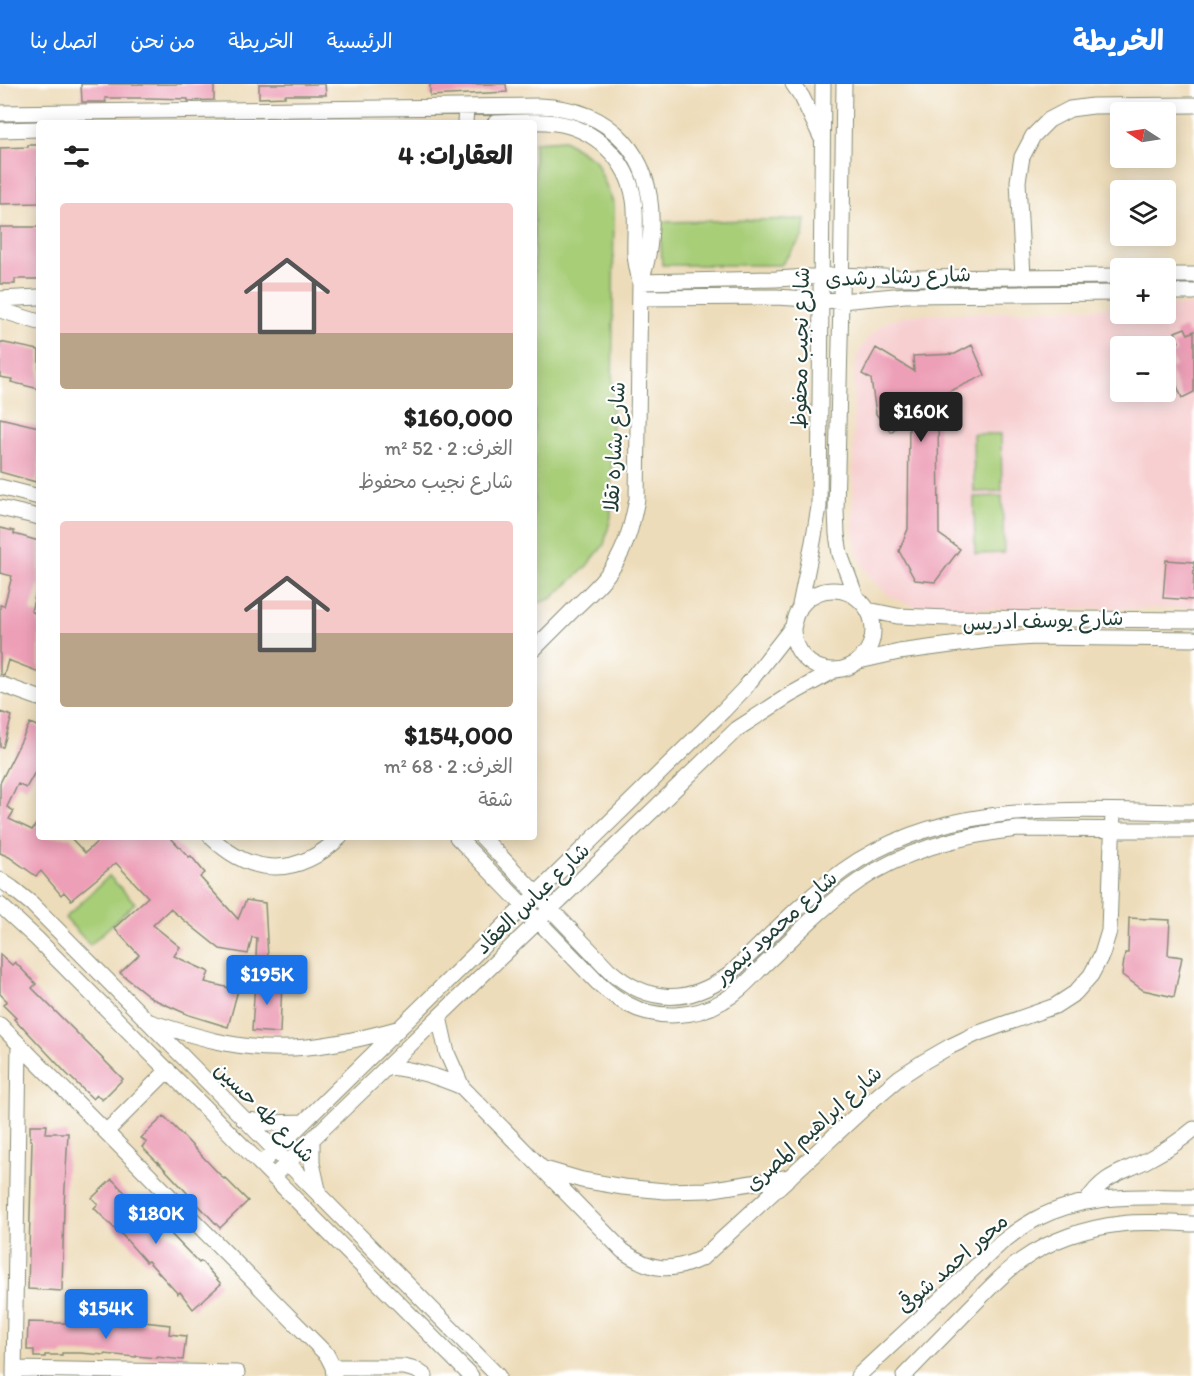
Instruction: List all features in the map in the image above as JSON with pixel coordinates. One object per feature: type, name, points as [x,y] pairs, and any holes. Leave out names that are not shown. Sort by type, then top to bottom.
[{"type":"street","points":[[793,84],[802,97],[823,141]]},
{"type":"street","name":"شارع نجيب محفوظ","points":[[799,610],[819,507],[823,84]]},
{"type":"street","name":"شارع نجيب محفوظ","points":[[846,87],[836,510],[840,554],[856,597]]},
{"type":"street","points":[[0,113],[203,117],[466,106],[539,105],[570,109],[600,121],[613,130],[634,154],[641,167],[647,182],[651,214],[649,256],[640,282]]},
{"type":"street","points":[[1010,294],[1016,277],[1018,180],[1022,157],[1033,136],[1049,120],[1070,109],[1093,106],[1194,105]]},
{"type":"street","points":[[465,120],[466,106]]},
{"type":"street","points":[[537,122],[553,122],[582,130],[607,147],[621,165],[631,186],[635,208],[635,255],[640,282]]},
{"type":"street","points":[[0,130],[36,129]]},
{"type":"street","name":"شارع رشاد رشدى","points":[[640,282],[842,275],[904,278],[1110,276]]},
{"type":"street","points":[[1176,275],[1194,275]]},
{"type":"street","name":"شارع بشاره تقلا","points":[[537,646],[596,589],[609,573],[620,556],[634,518],[637,499],[640,282]]},
{"type":"street","points":[[1176,292],[1194,292]]},
{"type":"street","name":"شارع رشاد رشدى","points":[[640,298],[776,297],[841,301],[905,295],[1110,293]]},
{"type":"street","points":[[0,299],[36,297]]},
{"type":"street","points":[[0,310],[36,321]]},
{"type":"street","points":[[0,487],[36,496]]},
{"type":"street","points":[[0,508],[36,516]]},
{"type":"street","points":[[829,590],[838,590],[856,597],[863,603],[872,618],[872,642],[867,652],[859,661],[844,669],[822,669],[810,663],[795,643],[793,630],[796,616],[804,602],[811,596],[829,590]]},
{"type":"street","name":"شارع يوسف ادريس","points":[[868,610],[897,615],[949,618],[1194,620]]},
{"type":"street","name":"شارع عباس العقاد","points":[[261,1164],[744,689],[794,625]]},
{"type":"street","name":"شارع يوسف ادريس","points":[[859,661],[944,645],[1001,639],[1035,637],[1194,639]]},
{"type":"street","name":"شارع عباس العقاد","points":[[273,1177],[737,729],[835,670]]},
{"type":"street","points":[[0,684],[36,697]]},
{"type":"street","name":"شارع ابراهيم المصرى","points":[[439,1017],[447,1053],[462,1087],[623,1251],[637,1261],[653,1267],[670,1269],[687,1266],[702,1258],[900,1077],[949,1047],[976,1034],[1055,1006],[1075,993],[1091,975],[1102,954],[1109,931],[1113,811]]},
{"type":"street","name":"شارع محمود تيمور","points":[[485,840],[609,970],[636,989],[668,997],[685,996],[716,985],[821,888],[846,869],[899,839],[958,821],[1015,813],[1194,812]]},
{"type":"street","name":"شارع محمود تيمور","points":[[460,840],[613,996],[639,1009],[667,1015],[705,1010],[723,1002],[739,990],[831,902],[861,880],[893,862],[936,844],[990,832],[1018,829],[1194,830]]},
{"type":"street","points":[[215,840],[233,855],[248,863],[265,867],[282,867],[299,864],[315,857],[337,840]]},
{"type":"street","name":"شارع طه حسين","points":[[0,880],[32,904],[498,1376]]},
{"type":"street","name":"شارع طه حسين","points":[[0,905],[37,939],[471,1376]]},
{"type":"street","points":[[786,921],[797,933]]},
{"type":"street","points":[[147,1022],[217,1041],[254,1047],[291,1048],[328,1046],[399,1028]]},
{"type":"street","points":[[0,1025],[327,1355],[334,1372],[404,1367],[416,1370],[425,1376]]},
{"type":"street","points":[[19,1045],[14,1372],[237,1373]]},
{"type":"street","name":"شارع ابراهيم المصرى","points":[[387,1067],[433,1075],[462,1087]]},
{"type":"street","points":[[106,1132],[168,1071]]},
{"type":"street","points":[[243,1119],[267,1123],[304,1122]]},
{"type":"street","points":[[1087,1202],[1094,1191],[1108,1178],[1147,1160],[1194,1129]]},
{"type":"street","points":[[312,1139],[312,1163],[320,1197]]},
{"type":"street","points":[[541,1168],[582,1180],[665,1191],[707,1190],[790,1177]]},
{"type":"street","name":"محور احمد شوقى","points":[[858,1376],[1009,1236],[1035,1220],[1054,1211],[1087,1202],[1120,1197],[1194,1197]]},
{"type":"street","name":"محور احمد شوقى","points":[[904,1376],[1002,1276],[1046,1246],[1070,1236],[1121,1224],[1194,1224]]},
{"type":"shaded area","points":[[1194,305],[1194,608],[944,609],[916,607],[891,597],[871,579],[858,555],[853,528],[854,378],[857,356],[869,336],[886,322],[908,315],[1110,307],[1110,324],[1176,324],[1176,306]]},
{"type":"green space","points":[[564,140],[596,161],[614,205],[611,517],[604,545],[585,568],[552,598],[537,604],[537,142]]},
{"type":"green space","points":[[805,219],[803,236],[781,265],[662,265],[660,222]]},
{"type":"green space","points":[[973,434],[1001,434],[1002,491],[974,492]]},
{"type":"green space","points":[[1002,496],[1004,553],[975,554],[974,497]]},
{"type":"green space","points":[[109,876],[135,903],[90,945],[65,918]]},
{"type":"building","points":[[81,84],[214,84],[214,100],[105,98],[106,102],[82,102]]},
{"type":"building","points":[[259,84],[325,84],[326,95],[285,95],[285,97],[259,98]]},
{"type":"building","points":[[430,84],[506,84],[507,92],[430,96]]},
{"type":"building","points":[[28,145],[36,145],[36,203],[0,204],[0,148],[28,147]]},
{"type":"building","points":[[0,227],[36,227],[36,279],[15,279],[15,284],[0,284]]},
{"type":"building","points":[[1185,328],[1188,334],[1194,331],[1194,392],[1182,398],[1176,384],[1176,344],[1179,342],[1175,332]]},
{"type":"building","points":[[0,342],[36,349],[36,388],[0,377]]},
{"type":"building","points":[[972,345],[985,375],[946,393],[938,406],[939,534],[960,549],[935,582],[915,580],[899,551],[908,529],[909,416],[891,432],[876,414],[871,379],[862,374],[876,348],[914,371],[913,356],[955,354]]},
{"type":"building","points":[[0,418],[36,426],[36,482],[0,472]]},
{"type":"building","points":[[0,528],[36,540],[36,593],[31,611],[36,614],[36,671],[8,660],[4,675],[0,674],[0,605],[4,606],[12,576],[0,573]]},
{"type":"building","points":[[1166,560],[1194,562],[1193,600],[1163,598]]},
{"type":"building","points":[[0,712],[12,716],[3,747],[0,747]]},
{"type":"building","points":[[30,723],[36,726],[36,770],[26,788],[18,784],[7,807],[14,811],[9,819],[32,830],[36,824],[36,840],[73,840],[85,853],[99,840],[173,840],[189,857],[191,856],[205,873],[200,877],[238,919],[246,900],[265,903],[268,958],[256,956],[257,938],[252,937],[248,954],[220,949],[170,909],[153,925],[180,947],[174,956],[209,972],[205,982],[238,990],[228,1027],[189,1015],[153,999],[120,973],[139,955],[114,928],[148,897],[116,863],[71,900],[64,892],[61,895],[41,871],[36,876],[0,853],[0,783]]},
{"type":"building","points":[[1129,918],[1170,920],[1168,955],[1182,957],[1174,997],[1143,990],[1122,975],[1125,953],[1128,953]]},
{"type":"building","points":[[0,954],[12,965],[15,962],[36,984],[32,988],[123,1079],[102,1100],[97,1095],[93,1099],[21,1027],[14,1019],[16,1018],[3,1005],[7,1001],[0,994]]},
{"type":"building","points":[[255,980],[282,981],[280,1033],[252,1031]]},
{"type":"building","points":[[164,1116],[248,1201],[220,1228],[142,1147],[146,1142],[141,1138]]},
{"type":"building","points":[[30,1125],[47,1125],[46,1133],[68,1133],[62,1291],[28,1289],[32,1141],[30,1140]]},
{"type":"building","points":[[112,1179],[134,1202],[136,1200],[166,1234],[168,1231],[199,1263],[201,1261],[221,1284],[193,1309],[180,1292],[178,1294],[94,1208],[98,1204],[92,1198]]},
{"type":"building","points":[[126,1320],[170,1325],[169,1334],[186,1336],[183,1360],[80,1353],[34,1357],[34,1350],[27,1350],[28,1322],[126,1325]]}]
